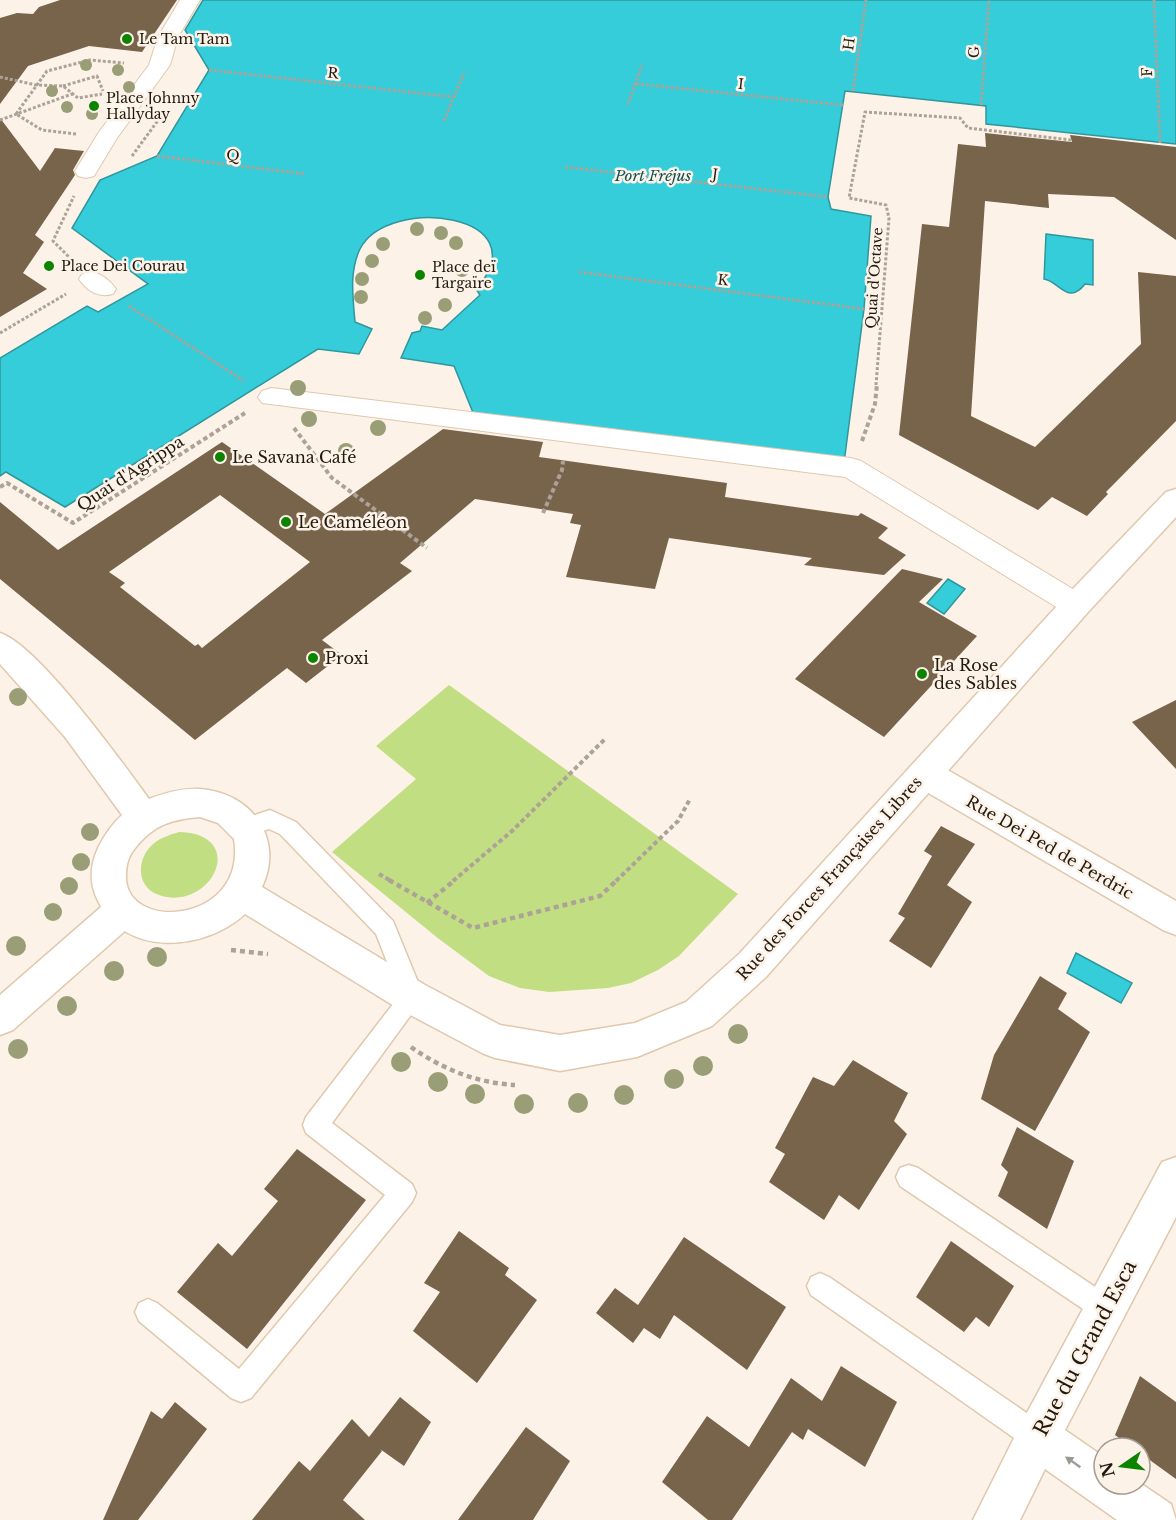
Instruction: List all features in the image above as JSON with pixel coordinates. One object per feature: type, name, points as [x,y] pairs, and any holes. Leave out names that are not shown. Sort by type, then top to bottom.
[{"type":"street","points":[[86,171],[106,137],[138,97],[159,65],[168,37],[189,0]]},
{"type":"street","points":[[271,397],[851,468],[1076,605]]},
{"type":"street","name":"Rue des Forces Françaises Libres","points":[[242,893],[412,997],[495,1041],[560,1053],[637,1040],[699,1014],[753,965],[1076,605],[1176,499]]},
{"type":"street","points":[[0,645],[34,677],[117,780],[143,818]]},
{"type":"street","name":"Rue Dei Ped de Perdric","points":[[925,774],[1176,920]]},
{"type":"street","points":[[200,803],[226,811],[245,827],[254,848],[253,871],[242,893],[222,912],[196,925],[168,929],[142,924],[122,911],[111,894],[108,875],[111,855],[122,837],[143,818],[162,808],[200,803]]},
{"type":"street","points":[[0,1018],[122,911]]},
{"type":"street","name":"Rue du Grand Esca","points":[[996,1520],[1037,1437],[1107,1310],[1176,1176]]},
{"type":"street","points":[[1037,1437],[1155,1520]]},
{"type":"lane","points":[[147,1312],[241,1388],[403,1193],[315,1125],[412,997],[385,928],[352,891],[288,828],[270,819],[245,827]]},
{"type":"lane","points":[[909,1177],[1107,1310]]},
{"type":"lane","points":[[820,1286],[1037,1437]]},
{"type":"path","name":"H","points":[[853,91],[866,0]]},
{"type":"path","name":"G","points":[[981,105],[989,0]]},
{"type":"path","name":"F","points":[[1154,0],[1160,143]]},
{"type":"path","points":[[16,114],[47,71],[90,60],[159,65]]},
{"type":"path","points":[[628,104],[642,65]]},
{"type":"path","name":"R","points":[[209,70],[454,97]]},
{"type":"path","points":[[444,121],[464,73]]},
{"type":"path","points":[[0,76],[36,85],[63,86],[96,76],[103,93],[78,98],[63,86]]},
{"type":"path","name":"I","points":[[636,84],[843,105]]},
{"type":"path","points":[[0,120],[72,94]]},
{"type":"path","name":"Quai d'Octave","points":[[851,468],[875,404],[889,218],[886,205],[849,198],[865,112],[960,118],[968,128],[1071,140]]},
{"type":"path","points":[[16,114],[42,130],[106,137]]},
{"type":"path","name":"Q","points":[[157,156],[306,174]]},
{"type":"path","name":"J","points":[[565,167],[828,197]]},
{"type":"path","name":"K","points":[[579,272],[864,309]]},
{"type":"path","points":[[129,306],[241,380]]},
{"type":"path","points":[[271,397],[332,478],[427,548]]},
{"type":"path","name":"Quai d'Agrippa","points":[[0,487],[7,483],[73,523],[271,397]]},
{"type":"path","points":[[543,513],[562,470],[567,433]]},
{"type":"path","points":[[427,903],[512,831],[606,738]]},
{"type":"path","points":[[377,873],[473,928],[600,896],[678,821],[690,799]]},
{"type":"path","points":[[229,950],[271,955]]},
{"type":"path","points":[[408,1045],[422,1055],[461,1073],[503,1085],[517,1085]]},
{"type":"green space","points":[[449,685],[738,894],[679,956],[658,970],[631,983],[608,988],[549,992],[520,988],[489,976],[439,939],[332,852],[416,779],[376,746]]},
{"type":"green space","points":[[179,832],[201,836],[213,845],[218,858],[215,871],[207,884],[194,893],[178,898],[159,895],[146,886],[143,880],[141,866],[143,859],[154,843]]},
{"type":"water","name":"Port Fréjus","points":[[203,0],[1176,0],[1176,144],[986,124],[986,106],[845,91],[828,197],[831,209],[871,216],[864,309],[844,463],[474,415],[454,366],[401,358],[412,333],[420,331],[422,326],[442,330],[480,295],[476,289],[491,263],[490,243],[476,229],[453,220],[426,218],[399,222],[376,232],[360,249],[353,276],[355,322],[372,329],[359,354],[318,349],[65,507],[6,472],[0,476],[0,358],[87,306],[98,312],[148,284],[72,228],[100,180],[157,156],[209,70],[185,30]]},
{"type":"water","points":[[1046,234],[1093,240],[1093,285],[1085,284],[1074,293],[1069,293],[1044,279]]},
{"type":"water","points":[[948,579],[965,589],[944,614],[927,603]]},
{"type":"water","points":[[1076,953],[1132,983],[1121,1003],[1067,973]]},
{"type":"building","points":[[60,0],[177,0],[142,52],[89,46],[28,66],[0,104],[0,18],[17,13],[33,14],[39,7]]},
{"type":"building","points":[[0,118],[40,171],[55,148],[84,151],[73,170],[75,175],[35,235],[44,242],[23,273],[47,289],[0,317]]},
{"type":"building","points":[[985,133],[1072,142],[1070,135],[1176,147],[1176,240],[1114,197],[1048,194],[1049,208],[985,201],[971,416],[1035,447],[1141,344],[1138,272],[1176,276],[1176,421],[1106,492],[1108,494],[1087,516],[1052,497],[1038,510],[899,435],[922,224],[949,227],[958,144],[986,147]]},
{"type":"building","points":[[443,429],[543,442],[539,457],[727,483],[725,497],[858,516],[861,513],[888,528],[878,538],[906,555],[884,575],[804,565],[812,558],[669,538],[655,589],[566,577],[581,525],[570,523],[573,514],[475,499],[400,563],[412,571],[322,640],[342,655],[306,683],[287,668],[195,740],[0,579],[0,502],[58,550],[222,442],[325,514]],"holes":[[[220,495],[310,562],[202,648],[198,644],[195,646],[120,587],[125,583],[109,572]]]},
{"type":"building","points":[[902,569],[943,579],[919,602],[977,636],[884,737],[795,679]]},
{"type":"building","points":[[1176,700],[1176,769],[1132,722]]},
{"type":"building","points":[[941,826],[975,844],[947,885],[972,902],[931,968],[889,941],[905,918],[898,914],[932,856],[924,851]]},
{"type":"building","points":[[1040,976],[1067,993],[1058,1009],[1090,1032],[1035,1131],[981,1099],[994,1055]]},
{"type":"building","points":[[853,1060],[908,1093],[894,1121],[907,1134],[859,1210],[839,1195],[824,1220],[769,1182],[785,1154],[775,1148],[813,1077],[834,1086]]},
{"type":"building","points":[[1017,1127],[1074,1161],[1047,1229],[998,1196],[1008,1172],[1001,1165]]},
{"type":"building","points":[[297,1149],[366,1200],[247,1349],[177,1292],[218,1243],[232,1256],[278,1201],[264,1189]]},
{"type":"building","points":[[459,1231],[509,1268],[505,1275],[537,1300],[477,1383],[413,1331],[440,1292],[424,1283]]},
{"type":"building","points":[[684,1237],[786,1307],[747,1370],[674,1315],[660,1339],[644,1328],[633,1343],[596,1313],[615,1288],[638,1305]]},
{"type":"building","points":[[951,1241],[1014,1286],[989,1327],[976,1317],[964,1332],[916,1297]]},
{"type":"building","points":[[841,1366],[897,1402],[865,1467],[808,1429],[803,1440],[792,1432],[732,1520],[708,1520],[662,1482],[707,1416],[749,1447],[791,1378],[822,1401]]},
{"type":"building","points":[[1140,1376],[1176,1402],[1176,1479],[1152,1462],[1152,1436],[1115,1435]]},
{"type":"building","points":[[400,1397],[431,1422],[404,1466],[380,1449],[382,1451],[343,1500],[365,1520],[252,1520],[299,1461],[310,1471],[352,1419],[369,1437]]},
{"type":"building","points":[[175,1402],[207,1429],[138,1520],[103,1520],[151,1411],[162,1419]]},
{"type":"building","points":[[526,1427],[570,1461],[533,1520],[458,1520]]},
{"type":"place","name":"Le Tam Tam","points":[[127,39]]},
{"type":"place","name":"Place Johnny Hallyday","points":[[94,106]]},
{"type":"place","name":"Place Dei Courau","points":[[49,266]]},
{"type":"place","name":"Place deï Targaïre","points":[[420,275]]},
{"type":"place","name":"Le Savana Café","points":[[220,457]]},
{"type":"place","name":"Le Caméléon","points":[[286,522]]},
{"type":"place","name":"Proxi","points":[[313,658]]},
{"type":"place","name":"La Rose des Sables","points":[[922,674]]}]
